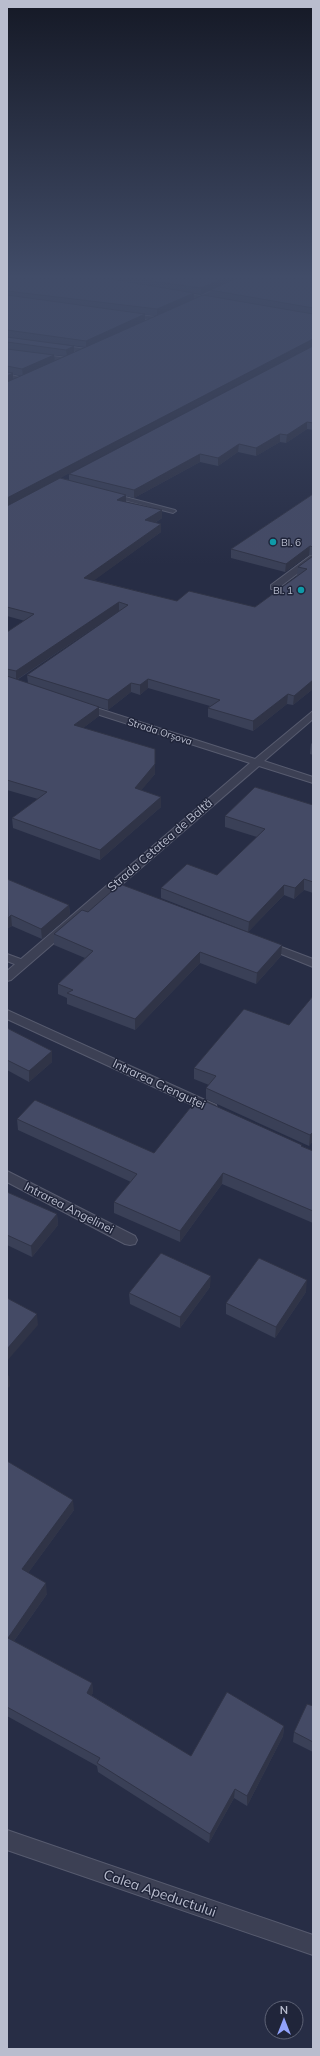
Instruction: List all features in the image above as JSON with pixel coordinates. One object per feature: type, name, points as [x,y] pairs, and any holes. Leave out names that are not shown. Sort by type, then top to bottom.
[{"type":"street","points":[[7,376],[24,379]]},
{"type":"street","points":[[105,494],[173,511]]},
{"type":"street","points":[[274,587],[313,558]]},
{"type":"street","name":"Strada Orșova","points":[[78,704],[313,780]]},
{"type":"street","name":"Strada Cetatea de Baltă","points":[[7,976],[313,714]]},
{"type":"street","points":[[114,884],[128,890]]},
{"type":"street","points":[[254,940],[313,963]]},
{"type":"street","points":[[7,957],[22,963]]},
{"type":"street","name":"Intrarea Crenguței","points":[[7,1014],[224,1114]]},
{"type":"street","name":"Intrarea Angelinei","points":[[7,1176],[130,1240]]},
{"type":"street","name":"Calea Apeductului","points":[[7,1840],[313,1945]]},
{"type":"building","points":[[25,374],[246,374],[7,498],[7,382]]},
{"type":"building","points":[[260,374],[313,374],[313,423],[307,422],[287,435],[280,434],[256,448],[239,444],[218,458],[200,454],[134,490],[69,474]]},
{"type":"building","points":[[60,478],[126,495],[117,500],[162,510],[145,520],[161,524],[84,578],[177,601],[189,591],[255,607],[307,569],[298,567],[313,556],[313,680],[294,696],[288,694],[253,721],[208,708],[220,700],[148,679],[140,685],[131,683],[108,700],[27,675],[128,605],[119,602],[16,671],[7,669],[7,632],[34,614],[7,607],[7,506]]},
{"type":"building","points":[[313,494],[313,547],[310,546],[286,564],[231,549]]},
{"type":"building","points":[[7,676],[99,707],[74,725],[155,749],[155,764],[135,788],[161,797],[100,850],[12,818],[47,792],[7,780]]},
{"type":"building","points":[[255,787],[313,805],[313,882],[304,879],[295,888],[284,885],[249,922],[161,888],[187,864],[217,875],[265,829],[225,816]]},
{"type":"building","points":[[7,879],[69,905],[41,929],[11,915],[8,918]]},
{"type":"building","points":[[120,884],[282,945],[257,973],[200,952],[135,1019],[67,993],[73,990],[58,984],[93,951],[54,934],[82,910],[88,912]]},
{"type":"building","points":[[313,996],[313,1132],[310,1135],[206,1088],[216,1076],[194,1068],[244,1009],[289,1025]]},
{"type":"building","points":[[7,1028],[52,1051],[29,1071],[7,1060]]},
{"type":"building","points":[[198,1098],[313,1151],[313,1211],[223,1173],[180,1231],[114,1202],[137,1174],[17,1119],[35,1100],[154,1153]]},
{"type":"building","points":[[7,1192],[57,1214],[31,1246],[7,1235]]},
{"type":"building","points":[[161,1253],[211,1276],[180,1317],[129,1293]]},
{"type":"building","points":[[259,1258],[307,1280],[276,1327],[226,1303]]},
{"type":"building","points":[[7,1298],[37,1314],[7,1349]]},
{"type":"building","points":[[7,1461],[73,1500],[22,1569],[46,1583],[8,1638],[92,1683],[87,1693],[191,1756],[227,1692],[284,1726],[247,1796],[235,1789],[210,1834],[97,1763],[100,1758],[7,1707]]},
{"type":"building","points":[[307,1704],[313,1706],[313,1742],[294,1732]]},
{"type":"place","name":"Bl. 6","points":[[273,542]]},
{"type":"place","name":"Bl. 1","points":[[301,590]]}]
